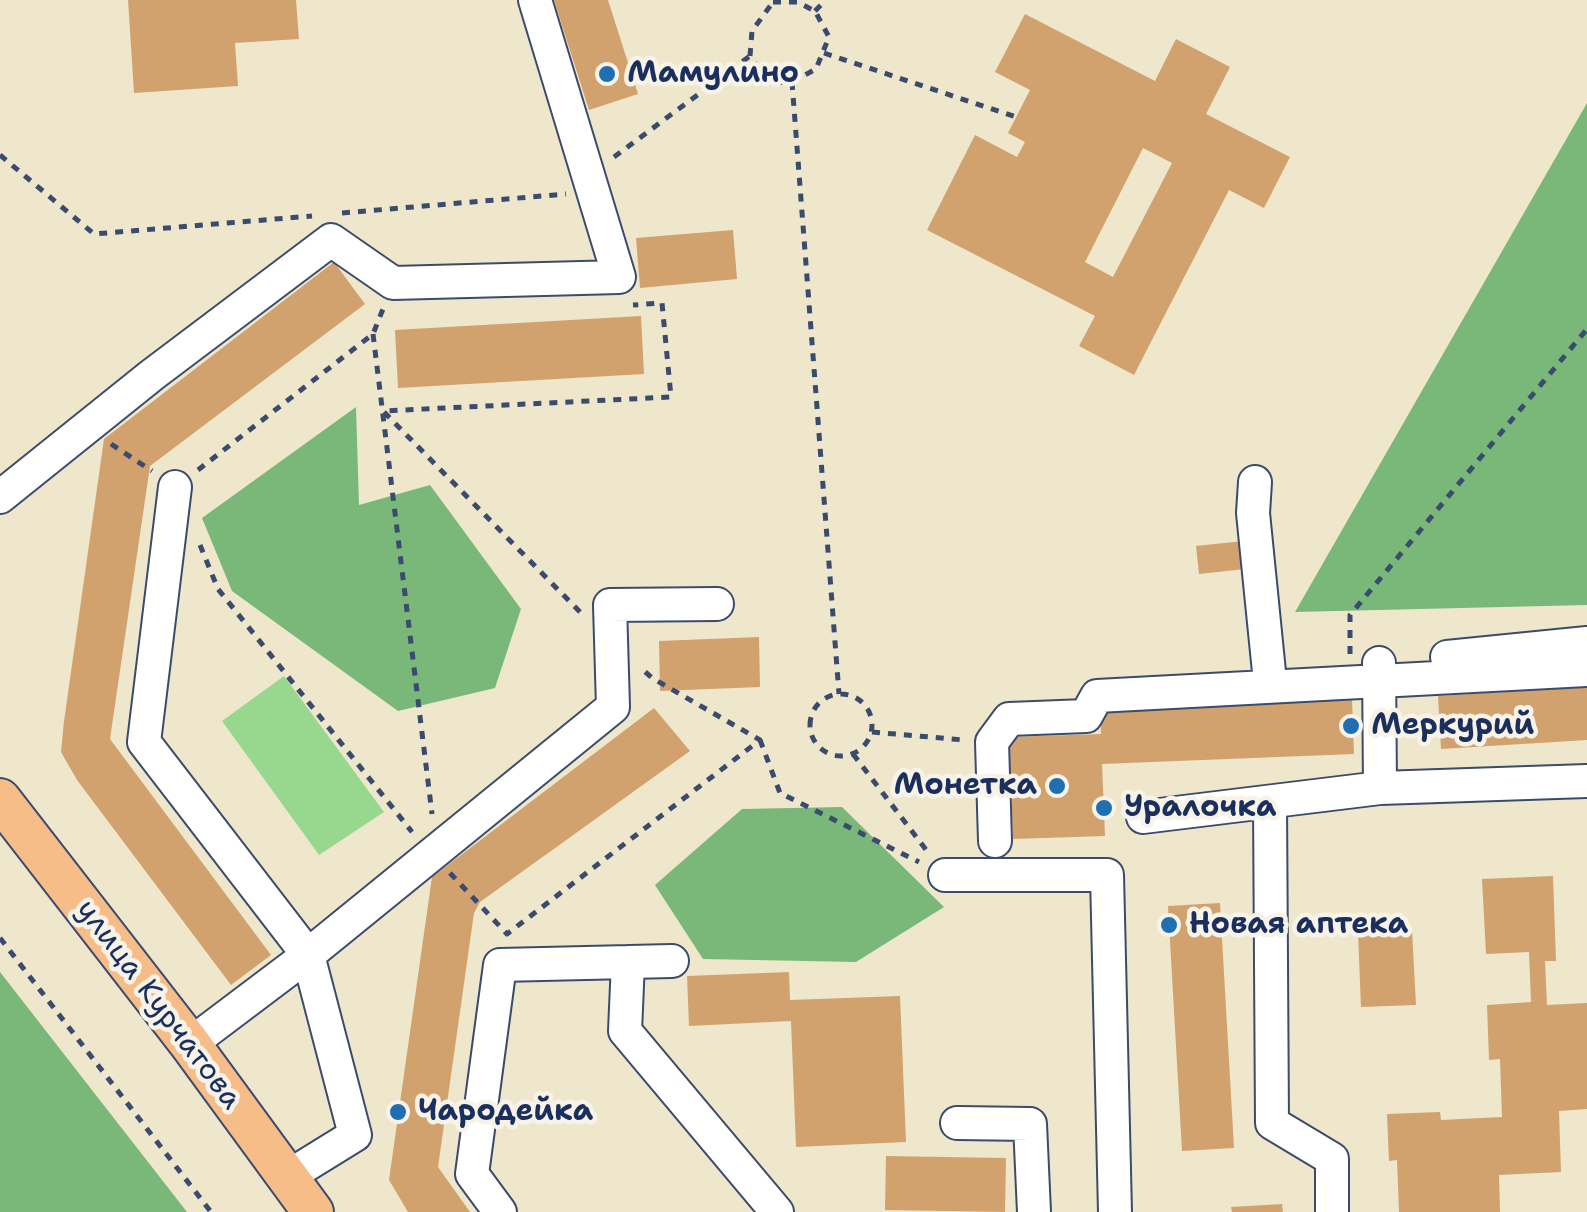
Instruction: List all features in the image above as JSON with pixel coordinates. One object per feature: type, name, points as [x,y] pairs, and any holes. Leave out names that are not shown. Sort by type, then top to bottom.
[{"type":"main road","name":"улица Курчатова","points":[[0,800],[190,1044],[313,1212]]},
{"type":"street","points":[[0,497],[331,240],[393,283],[619,276],[535,0]]},
{"type":"street","points":[[1255,482],[1253,513],[1269,672]]},
{"type":"street","points":[[176,487],[144,742],[308,955],[355,1135],[287,1177]]},
{"type":"street","points":[[190,1044],[441,860],[613,707],[610,605],[718,604]]},
{"type":"street","points":[[995,841],[992,742],[1009,720],[1086,716],[1097,696],[1370,670],[1587,643]]},
{"type":"street","points":[[1370,670],[1380,788]]},
{"type":"street","points":[[1073,684],[1269,672],[1587,670]]},
{"type":"street","points":[[1143,817],[1380,788],[1587,782]]},
{"type":"street","points":[[1270,802],[1272,1123],[1332,1159],[1332,1212]]},
{"type":"street","points":[[946,875],[1107,875],[1115,1212]]},
{"type":"street","points":[[500,1212],[472,1174],[500,965],[672,961]]},
{"type":"street","points":[[628,962],[626,1031],[777,1212]]},
{"type":"street","points":[[957,1123],[1030,1124],[1034,1212]]},
{"type":"path","points":[[815,12],[826,0]]},
{"type":"path","points":[[772,1],[797,2],[815,12],[829,37],[816,68],[792,82],[768,83],[750,56],[752,31],[772,1]]},
{"type":"path","points":[[824,53],[1016,118]]},
{"type":"path","points":[[332,214],[570,194],[588,176],[750,56]]},
{"type":"path","points":[[792,82],[840,694]]},
{"type":"path","points":[[0,155],[94,234],[312,216]]},
{"type":"path","points":[[393,283],[374,334],[441,860]]},
{"type":"path","points":[[382,411],[671,397],[662,303],[627,305]]},
{"type":"path","points":[[1370,670],[1350,615],[1587,328]]},
{"type":"path","points":[[104,439],[176,487],[374,334]]},
{"type":"path","points":[[382,411],[652,678],[760,740],[780,793],[946,875]]},
{"type":"path","points":[[197,538],[218,590],[415,836],[507,934],[760,740]]},
{"type":"path","points":[[840,694],[861,700],[868,708],[872,732],[865,746],[852,754],[828,753],[812,735],[814,710],[829,696],[840,694]]},
{"type":"path","points":[[872,732],[992,742]]},
{"type":"path","points":[[852,754],[946,875]]},
{"type":"path","points":[[0,938],[211,1212]]},
{"type":"green space","points":[[1587,103],[1587,605],[1295,612]]},
{"type":"green space","points":[[356,407],[359,505],[430,485],[521,609],[495,688],[398,711],[232,591],[202,518]]},
{"type":"green space","points":[[284,676],[384,812],[319,855],[222,721]]},
{"type":"green space","points":[[842,807],[944,907],[856,962],[703,959],[655,885],[742,809]]},
{"type":"green space","points":[[0,972],[187,1212],[0,1212]]},
{"type":"building","points":[[128,0],[296,0],[299,39],[235,43],[238,86],[134,93]]},
{"type":"building","points":[[554,0],[608,0],[638,94],[589,110]]},
{"type":"building","points":[[1025,14],[1155,81],[1176,39],[1230,67],[1206,114],[1290,157],[1264,208],[1229,190],[1134,375],[1079,346],[1095,316],[927,230],[975,135],[1017,157],[1025,142],[1008,133],[1030,90],[995,72]],"holes":[[[1143,148],[1172,163],[1113,277],[1085,262]]]},
{"type":"building","points":[[733,230],[737,279],[640,288],[636,238]]},
{"type":"building","points":[[334,262],[365,304],[150,466],[110,739],[271,955],[231,985],[77,780],[61,752],[104,439]]},
{"type":"building","points":[[641,316],[644,374],[398,388],[395,330]]},
{"type":"building","points":[[1243,541],[1245,569],[1199,574],[1196,546]]},
{"type":"building","points":[[759,637],[760,687],[660,691],[659,641]]},
{"type":"building","points":[[1587,687],[1587,740],[1441,749],[1438,696]]},
{"type":"building","points":[[1352,698],[1354,754],[1102,764],[1105,836],[1013,839],[1009,737],[1101,734],[1100,708]]},
{"type":"building","points":[[654,708],[690,751],[480,902],[474,913],[438,1167],[470,1212],[408,1212],[389,1180],[432,877]]},
{"type":"building","points":[[1553,876],[1556,961],[1545,961],[1547,1005],[1587,1003],[1587,1109],[1559,1111],[1561,1172],[1499,1175],[1500,1212],[1399,1212],[1397,1160],[1389,1161],[1387,1114],[1440,1112],[1441,1120],[1502,1117],[1500,1059],[1489,1060],[1487,1005],[1531,1002],[1529,952],[1486,954],[1482,879]]},
{"type":"building","points":[[1220,903],[1234,1148],[1182,1151],[1168,906]]},
{"type":"building","points":[[1412,930],[1416,1005],[1361,1007],[1358,933]]},
{"type":"building","points":[[789,972],[790,1000],[900,996],[906,1142],[796,1147],[791,1021],[689,1026],[687,976]]},
{"type":"building","points":[[886,1156],[1006,1158],[1005,1212],[885,1210]]},
{"type":"building","points":[[1282,1204],[1283,1212],[1232,1212],[1231,1207]]},
{"type":"place","name":"Мамулино","points":[[607,74]]},
{"type":"place","name":"Меркурий","points":[[1351,726]]},
{"type":"place","name":"Монетка","points":[[1057,786]]},
{"type":"place","name":"Уралочка","points":[[1104,808]]},
{"type":"place","name":"Новая аптека","points":[[1169,925]]},
{"type":"place","name":"Чародейка","points":[[398,1112]]}]
